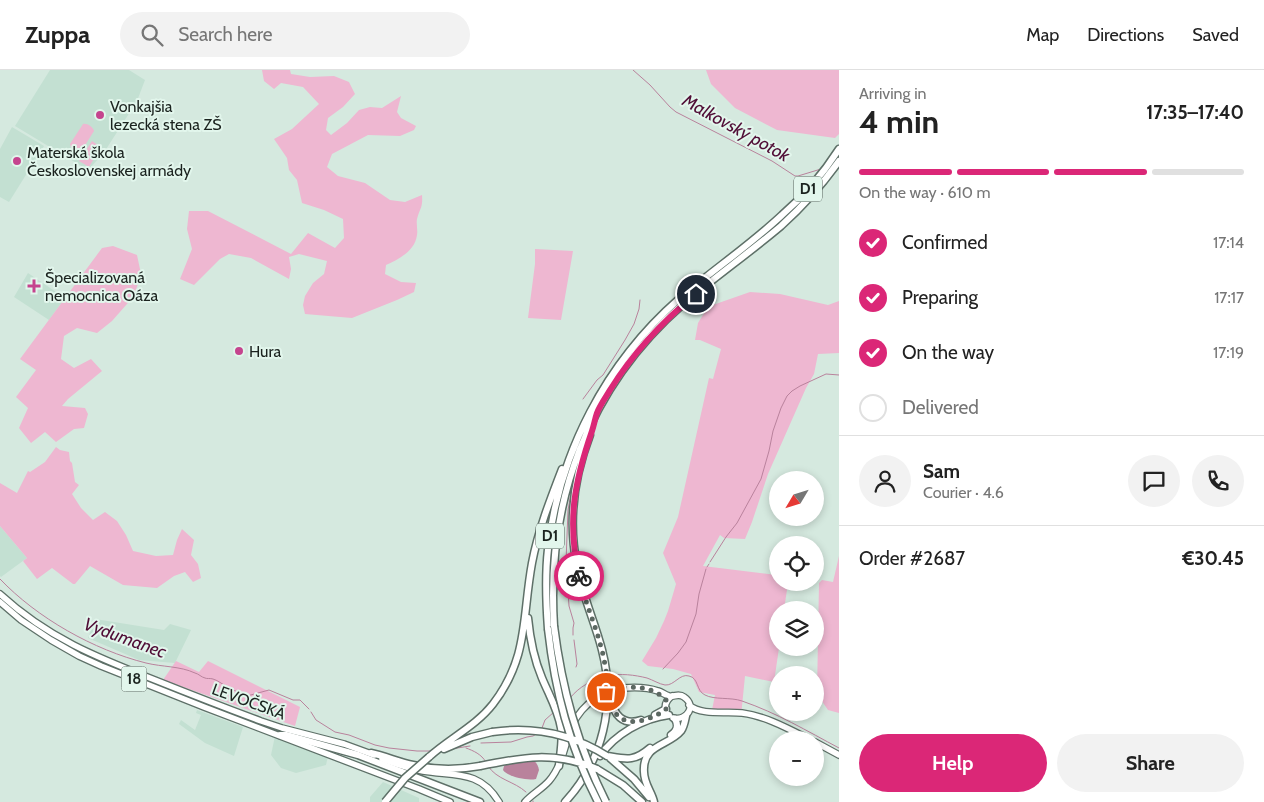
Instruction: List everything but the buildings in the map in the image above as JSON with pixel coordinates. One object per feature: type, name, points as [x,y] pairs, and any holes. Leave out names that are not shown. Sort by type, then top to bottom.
[{"type":"highway","name":"D1","points":[[598,802],[577,756],[566,725],[554,670],[546,584],[549,542],[558,495],[566,467],[590,412],[605,385],[652,324],[678,300],[772,224],[808,189],[839,149]]},
{"type":"highway","name":"D1","points":[[606,802],[587,760],[570,710],[551,627],[557,533],[566,490],[578,453],[597,412],[611,388],[639,350],[663,323],[781,225],[809,198],[839,161]]},
{"type":"highway","points":[[588,771],[600,744],[605,724],[608,708],[608,681],[602,648],[576,562],[573,537],[573,505],[578,475],[597,412]]},
{"type":"highway","points":[[386,802],[405,778],[439,748],[471,726],[488,710],[504,687],[516,662],[522,639],[532,563],[540,531],[562,469],[574,446]]},
{"type":"highway","points":[[528,598],[529,629],[534,654],[561,727],[562,737],[558,766]]},
{"type":"highway","points":[[608,681],[613,707],[616,714],[624,720],[636,722],[669,711]]},
{"type":"highway","points":[[607,756],[632,759],[675,732],[678,726],[669,711]]},
{"type":"highway","points":[[565,802],[608,745],[618,736],[669,711]]},
{"type":"highway","points":[[653,802],[653,797],[645,780],[644,763],[654,748],[681,731],[687,715]]},
{"type":"highway","points":[[429,757],[472,737],[492,732],[533,730],[556,734],[585,744],[607,756],[634,779],[653,802]]},
{"type":"highway","points":[[280,735],[348,752],[480,802]]},
{"type":"highway","points":[[371,753],[412,765],[453,769],[513,759],[546,757],[568,760],[597,769],[623,785],[642,802]]},
{"type":"main road","name":"LEVOČSKÁ","points":[[0,594],[28,618],[54,635],[94,656],[282,728],[344,744],[414,770],[471,777],[488,788],[498,802]]},
{"type":"main road","name":"LEVOČSKÁ","points":[[0,602],[44,636],[87,660],[204,707],[420,788],[450,802]]},
{"type":"main road","points":[[520,802],[527,800],[548,782],[558,766],[571,726],[584,707],[596,698],[612,690],[623,688],[635,687],[656,690],[672,696],[683,696],[689,705],[687,715]]},
{"type":"main road","points":[[651,690],[663,697],[669,711],[681,719],[687,715],[712,712]]},
{"type":"main road","points":[[669,711],[672,696]]},
{"type":"main road","points":[[689,705],[696,709],[712,712],[741,713],[762,717],[791,731]]},
{"type":"main road","points":[[824,746],[839,754]]},
{"type":"shaded area","points":[[50,70],[129,70],[145,80],[137,101],[103,154],[88,170],[15,126]]},
{"type":"shaded area","points":[[262,70],[290,70],[291,74],[310,77],[334,76],[349,82],[355,94],[343,107],[328,118],[326,130],[331,135],[347,123],[359,110],[370,107],[382,108],[401,96],[397,112],[401,118],[416,126],[414,130],[400,136],[368,135],[332,154],[327,167],[338,176],[365,183],[390,200],[405,202],[422,195],[422,205],[417,219],[416,241],[406,254],[386,265],[385,274],[401,282],[416,283],[414,292],[352,318],[305,314],[303,305],[305,296],[313,283],[324,274],[327,261],[299,254],[289,257],[291,269],[289,279],[251,258],[229,254],[220,259],[194,285],[180,279],[192,249],[187,229],[189,211],[208,211],[291,254],[308,233],[335,248],[344,238],[343,219],[302,203],[297,180],[289,170],[287,158],[274,139],[292,129],[319,104],[303,87],[281,83],[274,89],[264,81]]},
{"type":"shaded area","points":[[706,70],[839,70],[839,134],[835,138],[777,130],[735,108],[711,84]]},
{"type":"shaded area","points":[[83,124],[90,126],[94,131],[82,150],[78,151],[71,147],[70,144]]},
{"type":"shaded area","name":"Materská škola Československej armády","points":[[12,127],[44,146],[9,202],[0,197],[0,149]]},
{"type":"shaded area","points":[[92,141],[101,147],[89,167],[79,161]]},
{"type":"shaded area","points":[[113,246],[137,255],[141,274],[134,296],[112,321],[97,333],[77,328],[64,336],[61,359],[74,368],[91,359],[102,371],[62,406],[85,408],[88,414],[84,428],[74,429],[56,442],[45,432],[31,443],[19,428],[28,408],[16,397],[36,370],[20,359],[102,248]]},
{"type":"shaded area","points":[[535,249],[573,251],[561,320],[528,318],[535,264]]},
{"type":"shaded area","name":"Špecializovaná nemocnica Oáza","points":[[28,273],[65,298],[49,320],[14,297]]},
{"type":"shaded area","points":[[750,292],[780,294],[828,305],[839,301],[839,353],[818,354],[814,374],[769,471],[745,539],[724,538],[720,535],[703,566],[769,574],[769,591],[787,591],[785,601],[769,601],[769,656],[778,656],[776,666],[769,666],[769,681],[745,676],[741,716],[712,710],[715,695],[699,692],[691,674],[673,669],[648,666],[642,661],[664,621],[676,584],[663,553],[678,517],[709,378],[713,379],[721,349],[700,340],[695,340],[698,323],[710,306]]},
{"type":"shaded area","points":[[56,447],[69,452],[75,482],[79,485],[72,494],[81,508],[93,520],[105,512],[117,521],[133,551],[156,556],[173,555],[182,529],[194,540],[191,555],[198,564],[201,578],[193,582],[185,572],[174,576],[157,588],[123,585],[90,566],[75,584],[52,568],[37,579],[23,561],[27,558],[0,526],[0,483],[17,493],[28,471],[30,472],[45,462]]},
{"type":"shaded area","points":[[0,526],[27,558],[1,577],[0,576]]},
{"type":"shaded area","points":[[839,556],[839,713],[828,710],[824,704],[824,666],[818,666],[818,656],[824,656],[824,601],[819,601],[819,591],[824,591],[824,580],[833,582]]},
{"type":"shaded area","points":[[95,619],[164,630],[170,624],[191,630],[175,663],[139,660],[88,638]]},
{"type":"shaded area","points":[[176,661],[199,672],[208,661],[300,707],[295,726],[163,680]]},
{"type":"shaded area","points":[[197,710],[243,727],[234,756],[205,743],[179,724],[181,720],[195,730],[201,715],[196,713]]},
{"type":"shaded area","points":[[275,736],[328,756],[326,765],[296,773],[281,768],[271,755]]},
{"type":"shaded area","points":[[531,760],[539,768],[536,779],[518,778],[509,775],[503,770],[507,764]]},
{"type":"shaded area","points":[[383,782],[419,798],[419,802],[370,802],[370,797]]},
{"type":"waterway","name":"Malkovský potok","points":[[633,70],[676,112],[772,161],[795,176],[821,169]]},
{"type":"waterway","points":[[583,399],[603,375],[625,340],[634,324],[640,300]]},
{"type":"waterway","points":[[710,562],[737,523],[761,479],[773,431],[787,396],[800,386],[826,374],[839,375]]},
{"type":"waterway","points":[[571,493],[568,510],[566,562],[569,606],[574,623],[573,635]]},
{"type":"waterway","points":[[663,669],[686,642],[696,614],[706,569]]},
{"type":"waterway","name":"Vydumanec","points":[[0,579],[31,607],[67,631],[106,650],[146,663],[189,671],[226,686]]},
{"type":"waterway","points":[[574,640],[576,667]]},
{"type":"waterway","name":"Vydumanec","points":[[609,676],[638,676],[665,685],[671,684],[683,676],[689,676],[694,679],[700,691],[705,695],[738,700],[755,706],[839,748]]},
{"type":"waterway","name":"Vydumanec","points":[[570,698],[586,684],[605,677]]},
{"type":"waterway","name":"Vydumanec","points":[[231,689],[247,696],[269,690],[293,700],[300,700],[309,709]]},
{"type":"waterway","name":"Vydumanec","points":[[311,712],[316,720],[335,732],[375,745],[417,751],[433,751]]},
{"type":"waterway","name":"Vydumanec","points":[[542,728],[545,720],[554,712]]},
{"type":"waterway","name":"Vydumanec","points":[[481,743],[511,742],[538,733]]},
{"type":"waterway","name":"Vydumanec","points":[[451,749],[470,746]]},
{"type":"waterway","points":[[466,748],[480,755],[486,762]]},
{"type":"waterway","points":[[488,766],[496,774],[526,792]]},
{"type":"way so far","points":[[579,576],[602,648],[608,681],[611,693],[612,703],[616,714],[624,720],[636,722],[666,709],[666,700],[651,690],[629,687],[612,690],[606,692]]},
{"type":"place","name":"Vonkajšia lezecká stena ZŠ","points":[[100,115]]},
{"type":"place","name":"Materská škola Československej armády","points":[[17,161]]},
{"type":"place","name":"Špecializovaná nemocnica Oáza","points":[[34,286]]},
{"type":"place","name":"Hura","points":[[239,351]]},
{"type":"route","points":[[579,576],[573,537],[573,505],[578,475],[597,412],[616,381],[639,350],[663,323],[696,294]]}]
